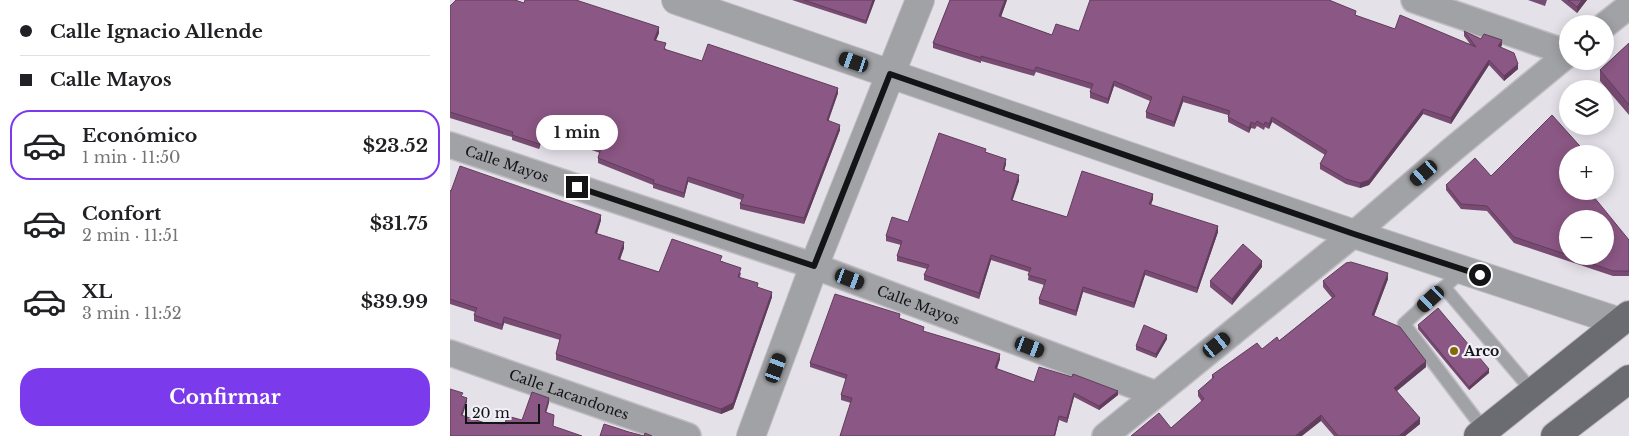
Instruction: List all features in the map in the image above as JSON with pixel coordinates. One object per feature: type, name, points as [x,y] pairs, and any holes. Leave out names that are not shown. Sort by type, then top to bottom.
[{"type":"main road","points":[[1482,433],[1625,318]]},
{"type":"main road","points":[[1555,436],[1629,379]]},
{"type":"street","points":[[676,0],[708,5],[890,74],[1354,234],[1453,278],[1625,318]]},
{"type":"street","points":[[752,436],[814,266],[920,0]]},
{"type":"street","points":[[1414,0],[1559,51]]},
{"type":"street","points":[[1614,18],[1629,6]]},
{"type":"street","points":[[1105,436],[1354,234],[1452,148],[1559,61]]},
{"type":"street","name":"Calle Mayos","points":[[450,145],[814,266],[1156,394]]},
{"type":"street","name":"Calle Lacandones","points":[[450,353],[688,436]]},
{"type":"lane","points":[[1482,433],[1404,324],[1453,278],[1533,392]]},
{"type":"building","points":[[456,0],[515,0],[524,3],[525,0],[576,0],[659,27],[654,40],[666,43],[664,49],[702,61],[708,44],[838,88],[827,120],[840,125],[804,218],[740,204],[744,195],[688,177],[684,193],[653,183],[654,180],[598,158],[601,148],[544,128],[539,144],[512,135],[513,132],[450,112],[450,6]]},
{"type":"building","points":[[804,0],[873,0],[866,21]]},
{"type":"building","points":[[950,0],[1005,0],[999,16],[1052,35],[1056,24],[1079,31],[1090,0],[1329,0],[1356,11],[1355,15],[1395,29],[1400,15],[1476,47],[1464,31],[1481,39],[1484,34],[1502,40],[1498,46],[1514,53],[1518,64],[1504,76],[1489,60],[1451,118],[1423,109],[1369,180],[1360,183],[1346,179],[1320,164],[1327,151],[1272,117],[1269,124],[1265,122],[1264,125],[1257,121],[1255,124],[1251,122],[1249,128],[1228,117],[1230,111],[1183,96],[1174,122],[1146,112],[1152,97],[1114,81],[1108,99],[1090,92],[1093,84],[1036,67],[1034,71],[981,56],[981,58],[933,43]]},
{"type":"building","points":[[1568,0],[1582,0],[1577,7]]},
{"type":"building","points":[[1629,43],[1629,105],[1614,87],[1614,80],[1608,80],[1600,70],[1614,70],[1614,57]]},
{"type":"building","points":[[1552,115],[1559,123],[1559,135],[1570,135],[1579,145],[1559,145],[1559,200],[1596,200],[1605,210],[1559,210],[1559,252],[1514,237],[1487,206],[1461,204],[1446,185],[1475,158],[1491,176]]},
{"type":"building","points":[[939,133],[986,149],[985,152],[1006,159],[1003,170],[1019,175],[1011,200],[1067,217],[1082,171],[1153,194],[1149,204],[1218,226],[1197,288],[1145,270],[1134,303],[1083,287],[1076,311],[1039,299],[1046,280],[1028,275],[1031,268],[991,255],[979,293],[924,275],[929,265],[897,256],[902,241],[886,236],[892,217],[908,222]]},
{"type":"building","points":[[460,166],[601,215],[595,233],[624,242],[618,259],[659,272],[672,239],[722,256],[720,261],[741,268],[738,277],[758,283],[757,287],[772,292],[733,403],[721,409],[556,354],[561,335],[504,317],[502,325],[474,315],[477,308],[450,299],[450,190]]},
{"type":"building","points":[[1614,222],[1629,240],[1629,271],[1613,271],[1596,265],[1614,265]]},
{"type":"building","points":[[1243,244],[1262,261],[1232,299],[1210,281]]},
{"type":"building","points":[[1351,262],[1388,273],[1372,315],[1400,327],[1426,361],[1394,388],[1420,418],[1399,436],[1338,436],[1321,415],[1295,436],[1131,436],[1159,413],[1171,428],[1204,399],[1198,391],[1214,377],[1212,375],[1257,343],[1262,349],[1277,337],[1279,341],[1335,296],[1323,281],[1346,263]]},
{"type":"building","points":[[835,294],[900,314],[899,318],[924,327],[923,331],[1000,354],[995,368],[1034,382],[1039,367],[1072,377],[1073,374],[1118,391],[1099,406],[1074,393],[1067,418],[1059,416],[1054,436],[840,436],[852,398],[841,395],[847,375],[810,363]]},
{"type":"building","name":"Arco","points":[[1438,308],[1489,369],[1469,387],[1418,325]]},
{"type":"building","points":[[1144,325],[1167,335],[1156,354],[1136,346]]},
{"type":"building","points":[[450,389],[463,393],[461,396],[467,398],[461,415],[485,423],[505,424],[507,416],[522,420],[532,392],[549,398],[545,412],[554,415],[553,426],[582,436],[450,436]]},
{"type":"building","points":[[604,424],[629,432],[644,436],[600,436]]},
{"type":"place","name":"Arco","points":[[1454,351]]},
{"type":"route","points":[[577,187],[814,266],[890,74],[1354,234],[1480,275]]}]
